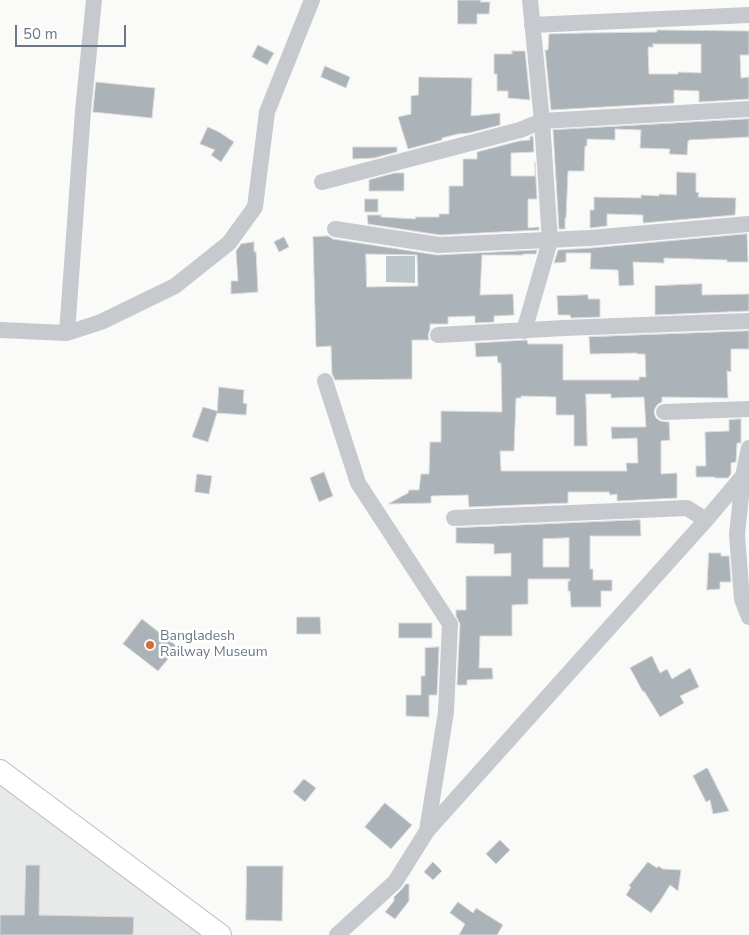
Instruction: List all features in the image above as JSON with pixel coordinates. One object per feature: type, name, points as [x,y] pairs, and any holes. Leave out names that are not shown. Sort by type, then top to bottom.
[{"type":"main road","points":[[0,772],[220,935]]},
{"type":"street","points":[[67,333],[83,111],[94,0]]},
{"type":"street","points":[[0,330],[67,333],[102,322],[175,286],[229,243],[255,207],[267,112],[312,0]]},
{"type":"street","points":[[524,331],[550,241],[542,121],[530,0]]},
{"type":"street","points":[[532,24],[749,14]]},
{"type":"street","points":[[322,182],[520,130],[542,121],[749,109]]},
{"type":"street","points":[[335,230],[439,245],[550,241],[749,224]]},
{"type":"street","points":[[438,335],[749,321]]},
{"type":"street","points":[[325,381],[358,483],[450,624],[446,712],[427,831]]},
{"type":"street","points":[[664,412],[749,409]]},
{"type":"street","points":[[749,450],[743,476],[737,535],[742,600],[749,617]]},
{"type":"street","points":[[337,935],[395,882],[427,831],[706,520],[743,476]]},
{"type":"street","points":[[454,518],[687,508],[720,502],[740,501]]},
{"type":"street","points":[[687,508],[706,520]]},
{"type":"shaded area","points":[[386,256],[415,256],[415,283],[386,282]]},
{"type":"shaded area","points":[[0,780],[207,935],[0,935]]},
{"type":"building","points":[[458,0],[490,2],[489,14],[477,14],[477,24],[458,24]]},
{"type":"building","points":[[657,30],[749,31],[749,55],[740,55],[741,78],[749,77],[749,99],[699,102],[699,91],[674,90],[674,103],[551,110],[545,50],[548,50],[549,34],[657,32]],"holes":[[[653,44],[701,44],[701,73],[649,74],[648,47],[653,47]]]},
{"type":"building","points":[[258,45],[274,53],[267,65],[252,57]]},
{"type":"building","points":[[512,51],[525,51],[530,100],[508,98],[508,91],[497,91],[497,74],[494,74],[494,54],[512,54]]},
{"type":"building","points":[[325,66],[350,77],[346,88],[321,77]]},
{"type":"building","points":[[419,77],[472,78],[471,116],[500,113],[500,125],[442,138],[442,140],[408,149],[398,117],[411,114],[411,96],[418,95]]},
{"type":"building","points":[[96,82],[155,88],[152,118],[93,112]]},
{"type":"building","points":[[749,119],[749,137],[689,140],[687,155],[669,154],[670,149],[640,148],[641,130],[615,129],[615,140],[587,139],[584,171],[568,171],[565,229],[559,229],[553,130]]},
{"type":"building","points":[[208,127],[234,142],[221,162],[211,155],[215,150],[200,144]]},
{"type":"building","points":[[533,136],[534,152],[511,153],[511,176],[535,176],[535,162],[537,199],[528,199],[528,228],[539,227],[539,230],[440,235],[368,224],[367,215],[416,219],[415,217],[439,217],[439,214],[449,214],[449,186],[463,186],[463,159],[477,159],[477,152],[530,140],[530,137]]},
{"type":"building","points":[[353,147],[397,147],[397,152],[374,158],[353,159]]},
{"type":"building","points":[[677,172],[696,173],[696,192],[699,193],[698,197],[736,198],[735,215],[643,223],[643,215],[607,214],[607,226],[590,228],[590,210],[594,210],[594,197],[641,198],[641,195],[676,195]]},
{"type":"building","points":[[395,173],[404,173],[404,191],[369,191],[369,180]]},
{"type":"building","points":[[365,199],[378,199],[378,212],[365,212]]},
{"type":"building","points":[[747,234],[748,262],[664,258],[664,263],[633,262],[634,285],[619,286],[618,270],[590,269],[591,253],[566,253],[566,262],[554,263],[558,250]]},
{"type":"building","points":[[328,236],[333,239],[437,255],[537,250],[536,254],[482,255],[480,295],[513,294],[514,315],[494,316],[494,322],[475,323],[475,316],[448,317],[448,324],[430,324],[429,340],[412,340],[412,379],[335,380],[332,374],[331,346],[316,347],[313,237]],"holes":[[[366,254],[417,255],[418,286],[367,287]]]},
{"type":"building","points":[[284,237],[289,247],[279,252],[274,242]]},
{"type":"building","points":[[254,242],[258,292],[231,294],[231,281],[238,281],[236,251],[241,244]]},
{"type":"building","points":[[702,284],[702,295],[749,294],[749,311],[655,315],[655,286]]},
{"type":"building","points":[[588,295],[588,299],[600,299],[600,317],[571,318],[570,315],[558,315],[557,296]]},
{"type":"building","points":[[749,331],[749,349],[731,349],[731,372],[727,371],[728,398],[662,397],[662,402],[655,408],[656,418],[660,421],[669,422],[670,440],[661,441],[661,474],[677,473],[677,498],[617,501],[617,494],[610,495],[609,492],[568,492],[568,503],[469,507],[468,495],[431,496],[431,503],[388,504],[408,493],[409,490],[419,490],[421,474],[429,474],[430,442],[441,442],[441,411],[502,412],[501,363],[498,363],[497,356],[476,357],[475,343],[527,340],[528,344],[563,344],[563,380],[639,380],[639,377],[646,377],[645,354],[590,354],[589,337]],"holes":[[[586,394],[611,394],[611,398],[644,397],[646,427],[611,427],[612,439],[637,438],[638,463],[626,463],[627,471],[501,471],[500,451],[514,451],[516,398],[521,398],[521,396],[556,397],[556,415],[574,415],[574,446],[587,446]]]},
{"type":"building","points":[[219,387],[244,390],[243,403],[247,404],[246,415],[217,413],[208,442],[192,437],[203,407],[217,411]]},
{"type":"building","points":[[741,419],[741,443],[737,443],[736,462],[731,463],[731,474],[728,478],[696,477],[696,466],[706,466],[705,432],[729,431],[729,420]]},
{"type":"building","points":[[324,472],[333,496],[319,502],[310,478]]},
{"type":"building","points":[[197,474],[212,476],[209,494],[195,492]]},
{"type":"building","points":[[640,520],[641,536],[590,536],[590,569],[593,569],[593,580],[612,580],[612,591],[601,591],[601,607],[571,607],[570,591],[568,591],[568,581],[570,579],[528,579],[528,604],[512,605],[512,636],[480,636],[479,668],[492,668],[493,679],[467,680],[467,685],[457,685],[460,624],[456,616],[456,610],[466,610],[466,576],[511,576],[511,553],[494,554],[494,544],[456,543],[456,528]],"holes":[[[569,538],[569,567],[543,567],[543,539]]]},
{"type":"building","points":[[709,553],[721,553],[721,556],[729,556],[731,582],[720,582],[720,589],[707,590]]},
{"type":"building","points":[[297,617],[320,617],[321,634],[297,634]]},
{"type":"building","name":"Bangladesh Railway Museum","points":[[142,619],[178,647],[158,671],[123,644]]},
{"type":"building","points":[[399,623],[432,623],[432,638],[399,638]]},
{"type":"building","points":[[439,647],[437,695],[429,695],[429,717],[406,716],[406,695],[421,695],[421,676],[425,676],[425,648]]},
{"type":"building","points":[[652,656],[660,673],[667,669],[672,679],[690,668],[699,687],[680,696],[684,703],[660,717],[630,668]]},
{"type":"building","points":[[707,768],[729,811],[713,814],[710,800],[706,802],[693,776]]},
{"type":"building","points":[[304,779],[316,788],[305,802],[293,792]]},
{"type":"building","points":[[385,803],[412,825],[391,849],[365,827]]},
{"type":"building","points":[[500,840],[510,850],[496,864],[486,854]]},
{"type":"building","points":[[433,862],[442,871],[433,880],[424,872]]},
{"type":"building","points":[[648,862],[657,868],[658,866],[663,869],[681,870],[678,891],[670,885],[651,913],[626,895],[631,887],[629,886]]},
{"type":"building","points":[[26,865],[40,865],[39,915],[134,917],[133,935],[0,935],[0,915],[24,915]]},
{"type":"building","points":[[247,866],[283,866],[282,921],[246,920]]},
{"type":"building","points":[[406,884],[409,884],[409,901],[395,919],[385,912],[394,901],[394,897]]},
{"type":"building","points":[[458,902],[473,913],[476,908],[503,925],[497,935],[459,935],[465,924],[450,913]]},
{"type":"place","name":"Bangladesh Railway Museum","points":[[150,645]]}]
